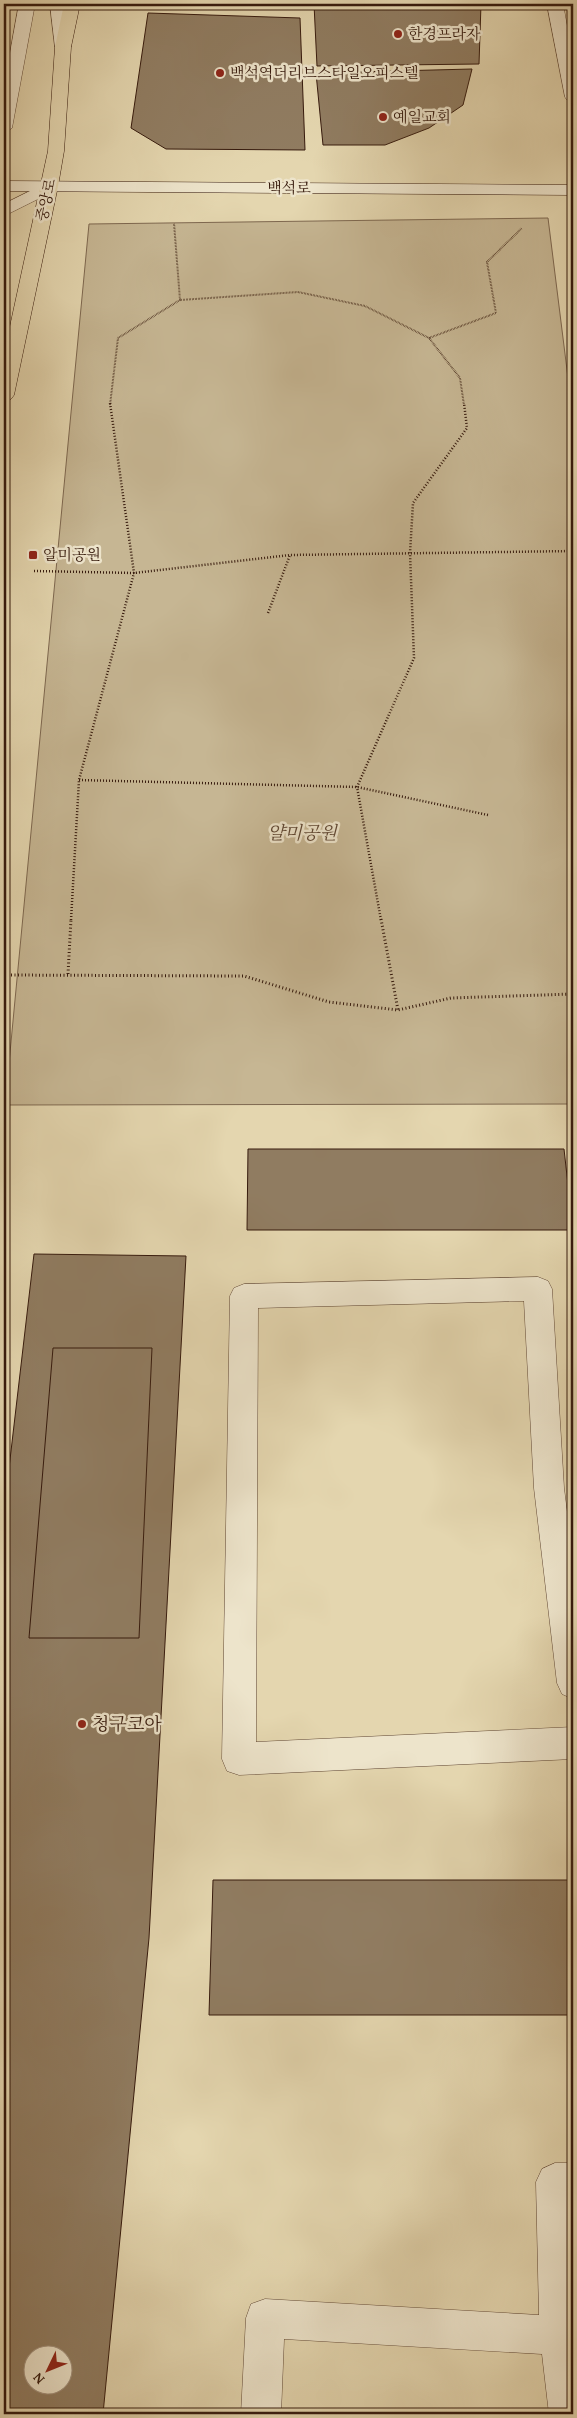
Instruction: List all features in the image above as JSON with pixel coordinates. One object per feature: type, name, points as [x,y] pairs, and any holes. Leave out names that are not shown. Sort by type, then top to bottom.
[{"type":"main road","points":[[4,128],[27,4]]},
{"type":"main road","points":[[58,4],[63,47]]},
{"type":"main road","name":"중앙로","points":[[4,395],[50,186],[56,151],[63,47],[72,4]]},
{"type":"main road","points":[[555,4],[573,97]]},
{"type":"main road","name":"백석로","points":[[4,186],[573,190]]},
{"type":"main road","points":[[4,210],[50,186]]},
{"type":"main road","points":[[573,1683],[561,1488],[538,1289],[244,1296],[239,1759],[573,1743]]},
{"type":"main road","points":[[569,2414],[559,2336],[555,2182],[573,2182]]},
{"type":"main road","points":[[261,2414],[265,2318],[559,2336]]},
{"type":"path","points":[[172,218],[180,300]]},
{"type":"path","points":[[429,338],[496,313],[487,262],[520,229],[530,225]]},
{"type":"path","points":[[68,974],[79,780],[134,573],[110,401],[118,338],[180,300],[298,292],[365,306],[429,338],[460,378],[467,428],[413,503],[410,553],[414,658],[357,787],[398,1010]]},
{"type":"path","points":[[34,571],[134,573],[290,555],[573,551]]},
{"type":"path","points":[[268,613],[290,555]]},
{"type":"path","points":[[79,780],[357,787],[488,815]]},
{"type":"path","points":[[4,975],[244,976],[329,1002],[398,1010],[451,998],[573,994]]},
{"type":"green space","name":"얄미공원","points":[[548,218],[573,418],[573,1104],[5,1105],[89,224]]},
{"type":"building","name":"한경프라자","points":[[314,4],[481,4],[479,64],[317,66]]},
{"type":"building","name":"백석역더리브스타일오피스텔","points":[[148,13],[300,18],[305,150],[166,149],[131,128]]},
{"type":"building","name":"예일교회","points":[[472,69],[463,105],[429,128],[385,145],[323,145],[316,73]]},
{"type":"building","points":[[248,1149],[564,1149],[573,1230],[247,1230]]},
{"type":"building","name":"청구코아","points":[[34,1254],[186,1256],[149,1938],[103,2414],[4,2414],[4,1511]]},
{"type":"building","points":[[53,1348],[152,1348],[139,1638],[29,1638]]},
{"type":"building","points":[[213,1880],[573,1880],[573,2015],[209,2015]]},
{"type":"place","name":"한경프라자","points":[[398,34]]},
{"type":"place","name":"백석역더리브스타일오피스텔","points":[[220,73]]},
{"type":"place","name":"예일교회","points":[[383,117]]},
{"type":"place","name":"알미공원","points":[[33,555]]},
{"type":"place","name":"청구코아","points":[[82,1724]]}]
